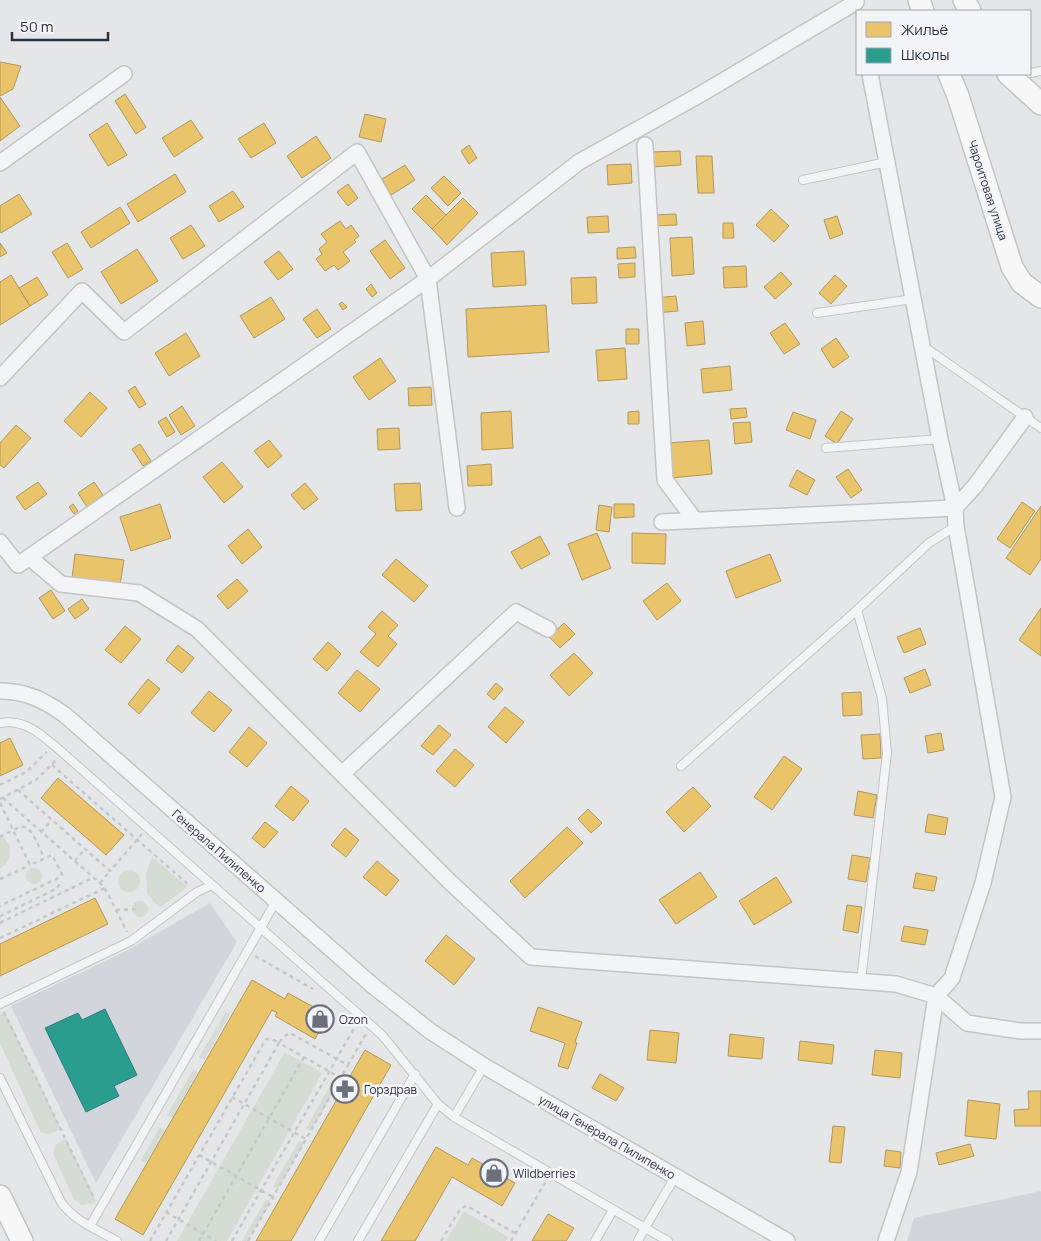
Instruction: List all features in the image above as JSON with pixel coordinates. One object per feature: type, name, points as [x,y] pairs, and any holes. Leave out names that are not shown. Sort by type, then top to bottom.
[{"type":"street","points":[[0,542],[18,565],[428,279],[579,162],[857,4]]},
{"type":"street","points":[[0,162],[124,74]]},
{"type":"street","points":[[870,75],[955,508],[956,526],[1003,797],[983,884],[952,978],[936,996],[908,1172],[886,1241]]},
{"type":"street","name":"Чароитовая улица","points":[[948,75],[958,96],[1012,267],[1022,283],[1041,297]]},
{"type":"street","points":[[1018,75],[1041,104]]},
{"type":"street","points":[[645,145],[665,480],[694,519]]},
{"type":"street","points":[[0,378],[82,291],[124,332],[357,152],[428,279],[457,508]]},
{"type":"street","points":[[662,522],[955,508],[975,486],[1025,417]]},
{"type":"street","points":[[30,557],[61,584],[139,593],[197,629],[449,881],[531,957],[896,984],[936,996],[967,1023],[1020,1031],[1041,1031]]},
{"type":"street","points":[[342,774],[516,612],[548,629]]},
{"type":"street","name":"Генерала Пилипенко","points":[[0,691],[21,692],[33,696],[65,715],[372,986],[430,1030]]},
{"type":"street","name":"улица Генерала Пилипенко","points":[[430,1030],[484,1066],[787,1241]]},
{"type":"street","points":[[2,1205],[22,1241]]},
{"type":"lane","points":[[803,180],[887,162]]},
{"type":"lane","points":[[817,312],[913,299]]},
{"type":"lane","points":[[922,344],[1041,428]]},
{"type":"lane","points":[[826,448],[940,438]]},
{"type":"lane","points":[[681,766],[857,610],[929,542],[956,526]]},
{"type":"lane","points":[[857,610],[882,698],[888,753],[861,981]]},
{"type":"lane","points":[[0,723],[15,722],[28,726],[53,744],[382,1035],[438,1104],[454,1117],[668,1241]]},
{"type":"lane","points":[[0,1004],[131,940],[197,892],[212,885]]},
{"type":"lane","points":[[90,1226],[276,901]]},
{"type":"lane","points":[[454,1117],[484,1066]]},
{"type":"lane","points":[[319,1241],[415,1074]]},
{"type":"lane","points":[[0,1078],[60,1202],[70,1213],[117,1241]]},
{"type":"lane","points":[[358,1241],[438,1104]]},
{"type":"lane","points":[[638,1241],[675,1176]]},
{"type":"lane","points":[[595,1241],[613,1210]]},
{"type":"path","points":[[0,785],[30,769],[53,744]]},
{"type":"path","points":[[62,753],[36,780],[1,798],[100,882],[105,888],[131,940]]},
{"type":"path","points":[[52,765],[197,892]]},
{"type":"path","points":[[18,790],[110,871]]},
{"type":"path","points":[[0,803],[30,865]]},
{"type":"path","points":[[41,832],[52,820]]},
{"type":"path","points":[[0,837],[22,827],[30,830],[44,858]]},
{"type":"path","points":[[100,882],[148,828]]},
{"type":"path","points":[[75,861],[85,849]]},
{"type":"path","points":[[0,879],[50,855],[54,856],[62,872],[60,877],[0,906]]},
{"type":"path","points":[[0,923],[94,877]]},
{"type":"path","points":[[0,916],[56,890],[59,885],[56,879]]},
{"type":"path","points":[[0,938],[105,888]]},
{"type":"path","points":[[116,910],[139,909]]},
{"type":"path","points":[[247,951],[320,993]]},
{"type":"path","points":[[0,1004],[100,1209]]},
{"type":"path","points":[[232,1241],[361,1016]]},
{"type":"path","points":[[248,1241],[371,1025]]},
{"type":"path","points":[[166,1241],[283,1037],[290,1033],[348,1065]]},
{"type":"path","points":[[150,1241],[264,1041],[268,1038],[279,1043],[341,1078]]},
{"type":"path","points":[[199,1241],[304,1057]]},
{"type":"path","points":[[232,1097],[306,1139]]},
{"type":"path","points":[[199,1155],[273,1197]]},
{"type":"path","points":[[510,1241],[550,1173]]},
{"type":"path","points":[[441,1241],[461,1208],[467,1206],[515,1233]]},
{"type":"path","points":[[166,1212],[216,1241]]},
{"type":"shaded area","points":[[0,834],[7,842],[10,856],[5,865],[0,869]]},
{"type":"shaded area","points":[[152,857],[187,887],[160,908],[147,894],[146,873]]},
{"type":"shaded area","points":[[34,868],[42,876],[34,884],[26,876]]},
{"type":"shaded area","points":[[125,870],[133,870],[140,877],[140,885],[133,892],[125,892],[118,885],[118,877]]},
{"type":"shaded area","points":[[140,901],[148,909],[140,917],[132,909]]},
{"type":"shaded area","points":[[210,903],[237,942],[96,1183],[11,1006],[124,952]]},
{"type":"shaded area","points":[[5,1012],[61,1129],[49,1134],[41,1133],[0,1043],[0,1015]]},
{"type":"shaded area","points":[[226,1012],[230,1014],[204,1060],[199,1057]]},
{"type":"shaded area","points":[[285,1052],[322,1073],[227,1241],[177,1241]]},
{"type":"shaded area","points":[[193,1070],[198,1072],[172,1118],[167,1115]]},
{"type":"shaded area","points":[[332,1082],[337,1085],[311,1131],[306,1129]]},
{"type":"shaded area","points":[[160,1127],[165,1130],[146,1163],[141,1160]]},
{"type":"shaded area","points":[[66,1139],[96,1201],[92,1203],[82,1205],[74,1200],[53,1153],[56,1144]]},
{"type":"shaded area","points":[[299,1141],[304,1143],[278,1189],[273,1186]]},
{"type":"shaded area","points":[[1041,1191],[1041,1241],[907,1241],[914,1218]]},
{"type":"shaded area","points":[[266,1199],[270,1202],[248,1241],[242,1241]]},
{"type":"shaded area","points":[[464,1211],[508,1237],[506,1241],[446,1241]]},
{"type":"building: Жильё","points":[[0,62],[21,66],[13,89],[0,96]]},
{"type":"building: Жильё","points":[[125,94],[146,127],[136,134],[115,101]]},
{"type":"building: Жильё","points":[[0,97],[20,126],[0,141]]},
{"type":"building: Жильё","points":[[365,114],[386,119],[381,142],[359,137]]},
{"type":"building: Жильё","points":[[191,120],[203,138],[174,157],[162,138]]},
{"type":"building: Жильё","points":[[107,123],[127,155],[108,166],[89,135]]},
{"type":"building: Жильё","points":[[264,123],[276,143],[251,158],[238,139]]},
{"type":"building: Жильё","points":[[316,136],[331,158],[302,178],[287,156]]},
{"type":"building: Жильё","points":[[469,145],[477,158],[469,164],[461,151]]},
{"type":"building: Жильё","points":[[680,151],[681,165],[651,167],[650,152]]},
{"type":"building: Жильё","points":[[696,156],[712,156],[714,193],[698,193]]},
{"type":"building: Жильё","points":[[631,164],[632,183],[608,185],[607,165]]},
{"type":"building: Жильё","points":[[405,165],[415,180],[391,195],[382,179]]},
{"type":"building: Жильё","points":[[175,174],[186,192],[138,222],[127,204]]},
{"type":"building: Жильё","points":[[444,176],[461,193],[448,206],[431,188]]},
{"type":"building: Жильё","points":[[348,184],[358,198],[348,206],[337,192]]},
{"type":"building: Жильё","points":[[233,191],[244,207],[219,222],[209,206]]},
{"type":"building: Жильё","points":[[19,194],[32,214],[1,233],[0,206]]},
{"type":"building: Жильё","points":[[426,195],[446,215],[432,229],[412,209]]},
{"type":"building: Жильё","points":[[463,198],[478,213],[447,245],[432,229]]},
{"type":"building: Жильё","points":[[120,207],[130,223],[91,248],[81,232]]},
{"type":"building: Жильё","points":[[771,209],[789,226],[774,242],[756,225]]},
{"type":"building: Жильё","points":[[676,214],[677,225],[652,226],[652,215]]},
{"type":"building: Жильё","points":[[608,216],[609,232],[588,233],[587,217]]},
{"type":"building: Жильё","points":[[837,216],[843,234],[830,239],[824,220]]},
{"type":"building: Жильё","points":[[340,221],[346,229],[351,225],[359,236],[354,240],[356,242],[343,252],[350,261],[338,270],[334,265],[325,271],[316,259],[322,254],[319,249],[327,242],[321,234]]},
{"type":"building: Жильё","points":[[723,223],[733,223],[734,238],[723,238]]},
{"type":"building: Жильё","points":[[191,225],[205,246],[183,259],[170,238]]},
{"type":"building: Жильё","points":[[692,237],[694,274],[672,276],[670,238]]},
{"type":"building: Жильё","points":[[385,240],[405,268],[390,279],[370,251]]},
{"type":"building: Жильё","points":[[0,243],[7,253],[0,257]]},
{"type":"building: Жильё","points":[[67,243],[83,269],[68,278],[52,252]]},
{"type":"building: Жильё","points":[[635,247],[636,258],[617,259],[617,248]]},
{"type":"building: Жильё","points":[[137,249],[158,281],[121,304],[101,272]]},
{"type":"building: Жильё","points":[[279,251],[293,269],[278,280],[264,262]]},
{"type":"building: Жильё","points":[[524,251],[526,285],[493,287],[491,253]]},
{"type":"building: Жильё","points":[[635,263],[635,277],[619,278],[618,264]]},
{"type":"building: Жильё","points":[[746,266],[747,287],[724,288],[723,267]]},
{"type":"building: Жильё","points":[[781,272],[792,284],[775,299],[764,287]]},
{"type":"building: Жильё","points":[[11,275],[30,306],[0,325],[0,282]]},
{"type":"building: Жильё","points":[[835,275],[847,286],[831,304],[819,293]]},
{"type":"building: Жильё","points":[[37,277],[48,295],[30,306],[19,288]]},
{"type":"building: Жильё","points":[[596,277],[597,303],[572,304],[571,278]]},
{"type":"building: Жильё","points":[[371,284],[377,293],[372,297],[366,289]]},
{"type":"building: Жильё","points":[[676,296],[678,311],[655,313],[653,298]]},
{"type":"building: Жильё","points":[[271,297],[285,319],[254,338],[240,316]]},
{"type":"building: Жильё","points":[[342,302],[347,307],[343,310],[339,304]]},
{"type":"building: Жильё","points":[[546,305],[549,352],[468,357],[466,309]]},
{"type":"building: Жильё","points":[[317,309],[331,329],[317,338],[303,319]]},
{"type":"building: Жильё","points":[[703,321],[705,344],[687,346],[685,323]]},
{"type":"building: Жильё","points":[[785,323],[800,344],[784,354],[770,333]]},
{"type":"building: Жильё","points":[[626,329],[639,329],[639,344],[626,344]]},
{"type":"building: Жильё","points":[[186,333],[200,356],[169,376],[155,353]]},
{"type":"building: Жильё","points":[[836,338],[849,357],[833,368],[821,349]]},
{"type":"building: Жильё","points":[[625,348],[627,379],[598,381],[596,350]]},
{"type":"building: Жильё","points":[[380,358],[396,381],[369,400],[353,377]]},
{"type":"building: Жильё","points":[[730,366],[732,390],[703,393],[701,369]]},
{"type":"building: Жильё","points":[[135,386],[146,404],[139,408],[128,391]]},
{"type":"building: Жильё","points":[[431,387],[432,405],[409,406],[408,388]]},
{"type":"building: Жильё","points":[[90,392],[107,408],[81,437],[64,421]]},
{"type":"building: Жильё","points":[[182,406],[195,426],[181,435],[169,415]]},
{"type":"building: Жильё","points":[[746,408],[747,417],[731,419],[730,409]]},
{"type":"building: Жильё","points":[[511,411],[513,448],[482,450],[481,413]]},
{"type":"building: Жильё","points":[[639,411],[639,424],[628,424],[628,412]]},
{"type":"building: Жильё","points":[[841,411],[853,419],[837,444],[825,436]]},
{"type":"building: Жильё","points":[[793,412],[816,420],[810,439],[786,430]]},
{"type":"building: Жильё","points":[[166,417],[175,432],[167,437],[158,422]]},
{"type":"building: Жильё","points":[[750,422],[752,442],[735,444],[733,423]]},
{"type":"building: Жильё","points":[[16,425],[31,438],[4,468],[0,465],[0,443]]},
{"type":"building: Жильё","points":[[399,428],[400,449],[378,450],[377,429]]},
{"type":"building: Жильё","points":[[269,440],[282,456],[268,468],[254,451]]},
{"type":"building: Жильё","points":[[709,440],[712,474],[671,478],[667,443]]},
{"type":"building: Жильё","points":[[140,444],[151,461],[143,466],[132,449]]},
{"type":"building: Жильё","points":[[222,462],[243,487],[224,503],[203,477]]},
{"type":"building: Жильё","points":[[491,464],[492,485],[468,486],[467,466]]},
{"type":"building: Жильё","points":[[848,469],[862,490],[851,498],[836,477]]},
{"type":"building: Жильё","points":[[797,470],[815,480],[807,495],[789,486]]},
{"type":"building: Жильё","points":[[38,482],[47,494],[25,510],[16,497]]},
{"type":"building: Жильё","points":[[94,482],[103,495],[87,507],[78,493]]},
{"type":"building: Жильё","points":[[305,483],[318,499],[304,510],[291,495]]},
{"type":"building: Жильё","points":[[420,483],[422,510],[396,511],[394,484]]},
{"type":"building: Жильё","points":[[1022,502],[1035,511],[1010,548],[997,539]]},
{"type":"building: Жильё","points":[[73,504],[78,511],[74,514],[69,507]]},
{"type":"building: Жильё","points":[[160,504],[171,538],[131,551],[120,517]]},
{"type":"building: Жильё","points":[[614,504],[634,504],[634,517],[614,518]]},
{"type":"building: Жильё","points":[[599,505],[612,507],[609,532],[596,530]]},
{"type":"building: Жильё","points":[[1041,506],[1041,559],[1030,575],[1006,558]]},
{"type":"building: Жильё","points":[[248,529],[262,547],[242,564],[228,546]]},
{"type":"building: Жильё","points":[[597,533],[611,568],[582,580],[568,544]]},
{"type":"building: Жильё","points":[[632,533],[666,534],[665,564],[632,563]]},
{"type":"building: Жильё","points":[[540,536],[550,554],[521,569],[511,552]]},
{"type":"building: Жильё","points":[[75,554],[124,560],[120,585],[72,578]]},
{"type":"building: Жильё","points":[[770,554],[781,581],[736,598],[726,571]]},
{"type":"building: Жильё","points":[[396,559],[428,586],[414,602],[382,575]]},
{"type":"building: Жильё","points":[[237,579],[248,591],[228,609],[217,596]]},
{"type":"building: Жильё","points":[[667,583],[681,601],[657,620],[643,601]]},
{"type":"building: Жильё","points":[[51,590],[65,611],[53,619],[39,598]]},
{"type":"building: Жильё","points":[[82,599],[89,609],[75,619],[68,609]]},
{"type":"building: Жильё","points":[[1041,608],[1041,656],[1019,640]]},
{"type":"building: Жильё","points":[[382,611],[398,625],[388,636],[397,644],[378,667],[360,652],[376,634],[368,627]]},
{"type":"building: Жильё","points":[[564,623],[575,634],[560,648],[549,637]]},
{"type":"building: Жильё","points":[[125,626],[141,639],[121,663],[105,650]]},
{"type":"building: Жильё","points":[[920,628],[926,644],[904,653],[897,637]]},
{"type":"building: Жильё","points":[[328,642],[341,654],[327,671],[313,659]]},
{"type":"building: Жильё","points":[[178,645],[194,658],[182,673],[166,660]]},
{"type":"building: Жильё","points":[[574,653],[593,673],[569,696],[550,675]]},
{"type":"building: Жильё","points":[[925,669],[931,685],[910,693],[904,678]]},
{"type":"building: Жильё","points":[[357,670],[380,689],[360,712],[338,693]]},
{"type":"building: Жильё","points":[[148,679],[160,689],[139,714],[128,704]]},
{"type":"building: Жильё","points":[[496,683],[503,689],[494,700],[487,694]]},
{"type":"building: Жильё","points":[[209,691],[232,710],[214,732],[191,713]]},
{"type":"building: Жильё","points":[[861,692],[862,715],[843,716],[842,693]]},
{"type":"building: Жильё","points":[[505,707],[524,722],[506,743],[488,727]]},
{"type":"building: Жильё","points":[[439,725],[451,735],[433,755],[421,746]]},
{"type":"building: Жильё","points":[[249,727],[267,743],[247,767],[229,752]]},
{"type":"building: Жильё","points":[[941,733],[944,750],[928,753],[925,736]]},
{"type":"building: Жильё","points":[[880,734],[881,758],[863,759],[861,735]]},
{"type":"building: Жильё","points":[[10,738],[23,765],[0,776],[0,743]]},
{"type":"building: Жильё","points":[[455,749],[474,765],[455,787],[436,771]]},
{"type":"building: Жильё","points":[[784,756],[802,769],[772,810],[754,797]]},
{"type":"building: Жильё","points":[[58,778],[124,835],[106,855],[41,798]]},
{"type":"building: Жильё","points":[[291,786],[309,801],[293,821],[275,806]]},
{"type":"building: Жильё","points":[[693,787],[711,806],[684,832],[666,812]]},
{"type":"building: Жильё","points":[[858,791],[877,795],[873,818],[854,815]]},
{"type":"building: Жильё","points":[[588,809],[602,823],[591,833],[578,819]]},
{"type":"building: Жильё","points":[[928,814],[948,818],[945,835],[925,832]]},
{"type":"building: Жильё","points":[[265,822],[278,832],[264,848],[252,838]]},
{"type":"building: Жильё","points":[[567,827],[583,843],[525,898],[510,881]]},
{"type":"building: Жильё","points":[[345,828],[359,840],[346,857],[331,845]]},
{"type":"building: Жильё","points":[[852,855],[870,858],[866,882],[848,879]]},
{"type":"building: Жильё","points":[[377,861],[399,880],[386,896],[363,877]]},
{"type":"building: Жильё","points":[[700,872],[717,897],[676,924],[659,900]]},
{"type":"building: Жильё","points":[[916,873],[937,877],[934,891],[913,888]]},
{"type":"building: Жильё","points":[[776,877],[792,902],[754,925],[739,901]]},
{"type":"building: Жильё","points":[[95,898],[108,924],[0,976],[0,944]]},
{"type":"building: Жильё","points":[[847,905],[862,907],[858,933],[843,930]]},
{"type":"building: Жильё","points":[[904,926],[928,930],[925,945],[901,941]]},
{"type":"building: Жильё","points":[[446,935],[475,959],[454,985],[425,961]]},
{"type":"building: Жильё","points":[[252,980],[285,999],[288,993],[328,1015],[315,1039],[275,1016],[277,1013],[272,1010],[143,1235],[115,1219]]},
{"type":"building: Жильё","points":[[538,1007],[582,1022],[568,1069],[558,1066],[565,1043],[530,1031]]},
{"type":"building: Жильё","points":[[650,1030],[679,1033],[676,1063],[647,1060]]},
{"type":"building: Жильё","points":[[730,1034],[764,1038],[762,1059],[728,1056]]},
{"type":"building: Жильё","points":[[800,1041],[834,1045],[832,1064],[798,1060]]},
{"type":"building: Жильё","points":[[365,1050],[391,1065],[291,1241],[256,1241]]},
{"type":"building: Жильё","points":[[875,1050],[902,1053],[900,1078],[872,1075]]},
{"type":"building: Жильё","points":[[600,1074],[624,1088],[616,1101],[592,1088]]},
{"type":"building: Жильё","points":[[1028,1091],[1041,1091],[1041,1126],[1015,1126],[1014,1110],[1029,1109]]},
{"type":"building: Жильё","points":[[968,1100],[1000,1104],[996,1139],[965,1136]]},
{"type":"building: Жильё","points":[[833,1126],[845,1127],[841,1163],[829,1162]]},
{"type":"building: Жильё","points":[[970,1144],[974,1156],[939,1165],[936,1153]]},
{"type":"building: Жильё","points":[[436,1147],[468,1165],[472,1158],[515,1183],[502,1206],[452,1177],[415,1241],[381,1241]]},
{"type":"building: Жильё","points":[[886,1150],[901,1152],[900,1168],[884,1166]]},
{"type":"building: Жильё","points":[[548,1214],[574,1228],[566,1241],[532,1241]]},
{"type":"building: Школы","points":[[105,1009],[137,1075],[114,1086],[119,1096],[86,1112],[45,1028],[78,1013],[82,1020]]},
{"type":"place","name":"Ozon","points":[[320,1019]]},
{"type":"place","name":"Горздрав","points":[[345,1089]]},
{"type":"place","name":"Wildberries","points":[[494,1173]]}]
